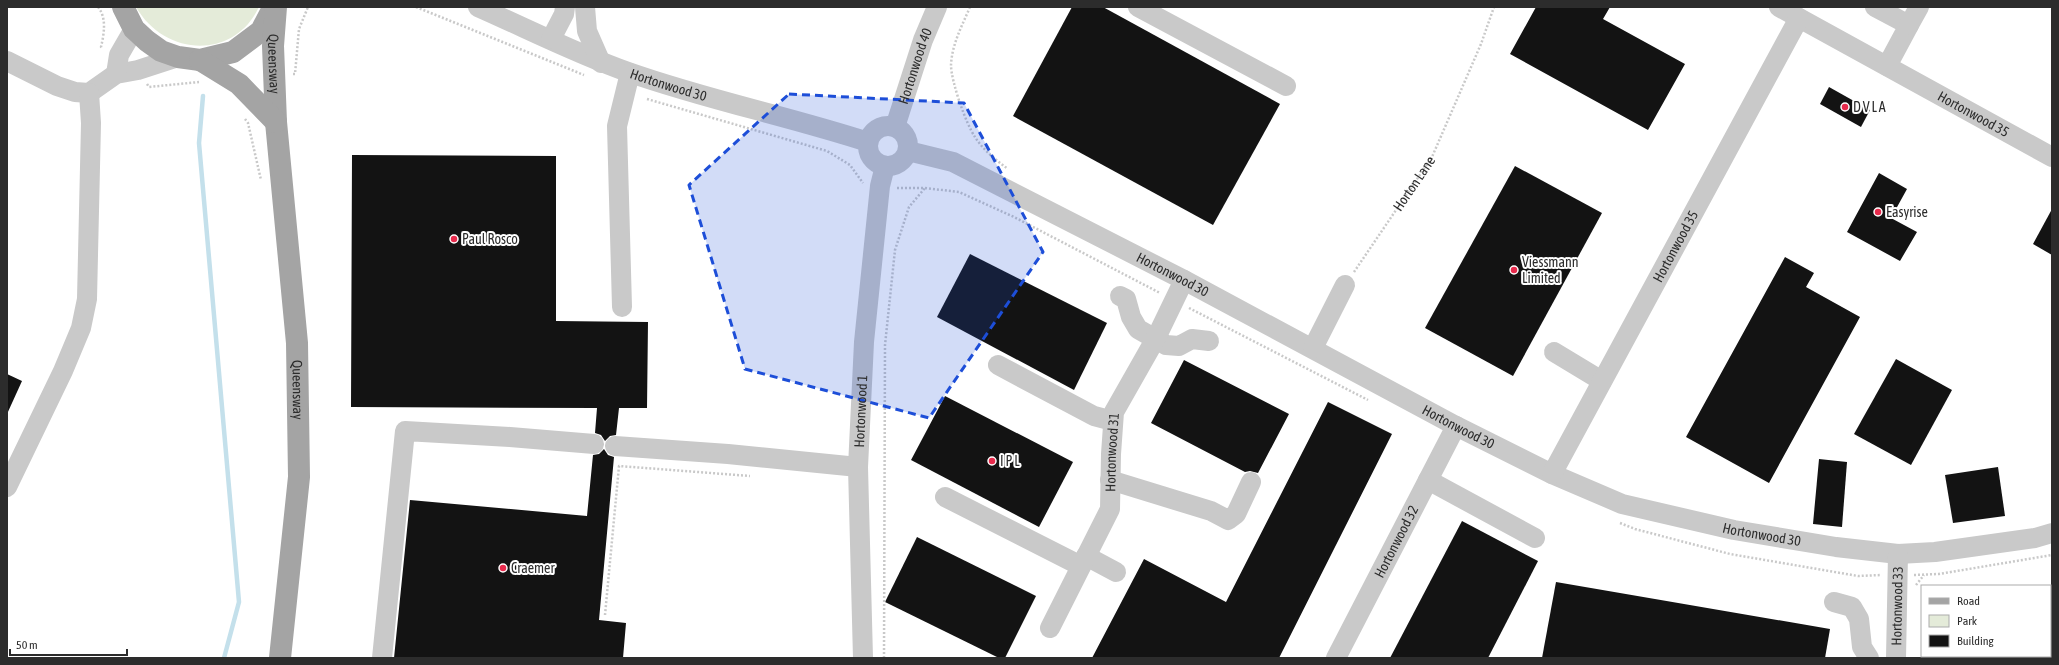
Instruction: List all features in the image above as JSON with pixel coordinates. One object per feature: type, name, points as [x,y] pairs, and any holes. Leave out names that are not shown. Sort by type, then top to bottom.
[{"type":"main road","points":[[123,7],[134,29],[146,41],[161,51],[178,57],[200,60],[233,52],[261,31],[275,7]]},
{"type":"main road","name":"Queensway","points":[[275,7],[272,46],[276,122],[297,343],[298,461],[298,477],[280,658]]},
{"type":"main road","name":"Queensway","points":[[200,60],[239,84],[276,122]]},
{"type":"street","name":"Hortonwood 30","points":[[478,7],[601,63],[717,101],[868,142]]},
{"type":"street","points":[[551,39],[564,14],[565,7]]},
{"type":"street","points":[[585,7],[587,31],[601,63]]},
{"type":"street","name":"Hortonwood 40","points":[[895,127],[923,40],[937,7]]},
{"type":"street","points":[[1138,7],[1286,86]]},
{"type":"street","name":"Hortonwood 35","points":[[1779,7],[2052,157]]},
{"type":"street","points":[[1876,7],[1909,26]]},
{"type":"street","points":[[1887,66],[1919,7]]},
{"type":"street","name":"Hortonwood 35","points":[[1552,474],[1800,18]]},
{"type":"street","points":[[116,74],[120,55],[134,29]]},
{"type":"street","points":[[7,61],[57,86],[75,92],[89,93],[116,74],[138,70],[178,57]]},
{"type":"street","points":[[622,306],[617,126],[630,73]]},
{"type":"street","points":[[7,487],[63,371],[81,328],[87,299],[92,123],[89,93]]},
{"type":"street","points":[[882,126],[895,127],[900,130],[907,139],[908,151],[902,161],[891,166],[885,166],[873,160],[869,154],[868,142],[875,130],[882,126]]},
{"type":"street","name":"Hortonwood 30","points":[[908,151],[954,162],[1184,280],[1456,426],[1552,474],[1629,506],[1734,530],[1836,547],[1898,554],[1942,551],[2035,538],[2052,533]]},
{"type":"street","name":"Hortonwood 1","points":[[863,658],[858,467],[864,342],[880,186],[885,166]]},
{"type":"street","name":"Hortonwood 31","points":[[1050,628],[1110,509],[1110,480],[1102,453],[1113,421],[1114,412],[1156,338],[1184,280]]},
{"type":"street","points":[[1312,348],[1345,285]]},
{"type":"street","points":[[1120,296],[1126,299],[1131,317],[1138,329],[1166,345],[1179,346],[1192,339],[1209,341]]},
{"type":"street","points":[[1554,352],[1602,381]]},
{"type":"street","points":[[998,365],[1094,416],[1113,421]]},
{"type":"street","name":"Hortonwood 32","points":[[1336,658],[1456,426]]},
{"type":"street","points":[[382,658],[405,431],[510,437],[594,444]]},
{"type":"street","points":[[615,446],[728,454],[858,467]]},
{"type":"street","points":[[1110,480],[1211,511],[1228,520],[1236,514],[1251,482]]},
{"type":"street","points":[[1428,480],[1535,538]]},
{"type":"street","points":[[945,497],[1084,561],[1116,572]]},
{"type":"street","name":"Hortonwood 33","points":[[1896,658],[1898,554]]},
{"type":"street","points":[[1834,602],[1852,607],[1859,619],[1862,647],[1869,658]]},
{"type":"path","points":[[295,74],[299,29],[308,7]]},
{"type":"path","points":[[416,7],[585,76]]},
{"type":"path","points":[[970,7],[955,40],[951,66],[960,101],[975,137],[991,156],[1008,169],[1006,176]]},
{"type":"path","name":"Horton Lane","points":[[1345,285],[1432,157],[1494,7]]},
{"type":"path","points":[[643,97],[827,151],[850,165],[861,182]]},
{"type":"path","points":[[244,117],[248,123],[262,184]]},
{"type":"path","points":[[901,189],[925,188],[959,192],[1014,217],[1147,287]]},
{"type":"path","points":[[884,658],[885,345],[895,250],[909,207],[925,188]]},
{"type":"path","points":[[606,615],[619,466],[752,476]]},
{"type":"highlighted area","points":[[789,94],[964,103],[1043,252],[929,418],[745,369],[689,185]]},
{"type":"green space","points":[[136,7],[259,7],[247,25],[233,37],[216,44],[198,46],[180,43],[163,35],[148,23]]},
{"type":"building","points":[[1072,7],[1103,7],[1280,104],[1213,225],[1013,116]]},
{"type":"building","points":[[1536,7],[1610,7],[1603,19],[1685,64],[1648,130],[1510,54]]},
{"type":"building","name":"D V L A","points":[[1829,87],[1870,110],[1861,127],[1820,104]]},
{"type":"building","name":"Paul Rosco","points":[[352,155],[556,156],[556,321],[648,322],[647,408],[619,408],[616,435],[610,436],[605,441],[601,435],[595,433],[597,408],[351,407]]},
{"type":"building","name":"Viessmann Limited","points":[[1515,166],[1602,213],[1513,376],[1425,328]]},
{"type":"building","points":[[1879,173],[1907,189],[1891,218],[1917,232],[1900,261],[1847,232]]},
{"type":"building","points":[[2052,209],[2052,255],[2033,244]]},
{"type":"building","points":[[970,254],[1107,323],[1074,390],[937,317]]},
{"type":"building","points":[[1785,257],[1814,273],[1806,287],[1860,317],[1769,483],[1686,437]]},
{"type":"building","points":[[1896,359],[1952,390],[1911,465],[1854,434]]},
{"type":"building","points":[[1184,360],[1289,414],[1258,473],[1250,471],[1245,472],[1151,423]]},
{"type":"building","points":[[7,374],[22,381],[7,414]]},
{"type":"building","name":"I P L","points":[[945,396],[1073,462],[1039,527],[911,460]]},
{"type":"building","points":[[1328,402],[1392,434],[1279,658],[1092,658],[1144,559],[1226,602]]},
{"type":"building","name":"Craemer","points":[[604,449],[608,455],[614,457],[599,620],[626,623],[623,658],[394,658],[410,500],[587,516],[593,455],[599,454]]},
{"type":"building","points":[[1819,459],[1847,462],[1842,527],[1813,524]]},
{"type":"building","points":[[1998,467],[2005,516],[1953,523],[1945,475]]},
{"type":"building","points":[[1462,521],[1538,561],[1488,658],[1390,658]]},
{"type":"building","points":[[917,537],[1036,596],[1005,658],[999,658],[885,602]]},
{"type":"building","points":[[1556,582],[1830,629],[1825,658],[1542,658]]},
{"type":"waterway","points":[[203,96],[199,143],[239,602],[224,658]]},
{"type":"place","name":"D V L A","points":[[1845,107]]},
{"type":"place","name":"Easyrise","points":[[1878,212]]},
{"type":"place","name":"Paul Rosco","points":[[454,239]]},
{"type":"place","name":"Viessmann Limited","points":[[1514,270]]},
{"type":"place","name":"I P L","points":[[992,461]]},
{"type":"place","name":"Craemer","points":[[503,568]]}]
